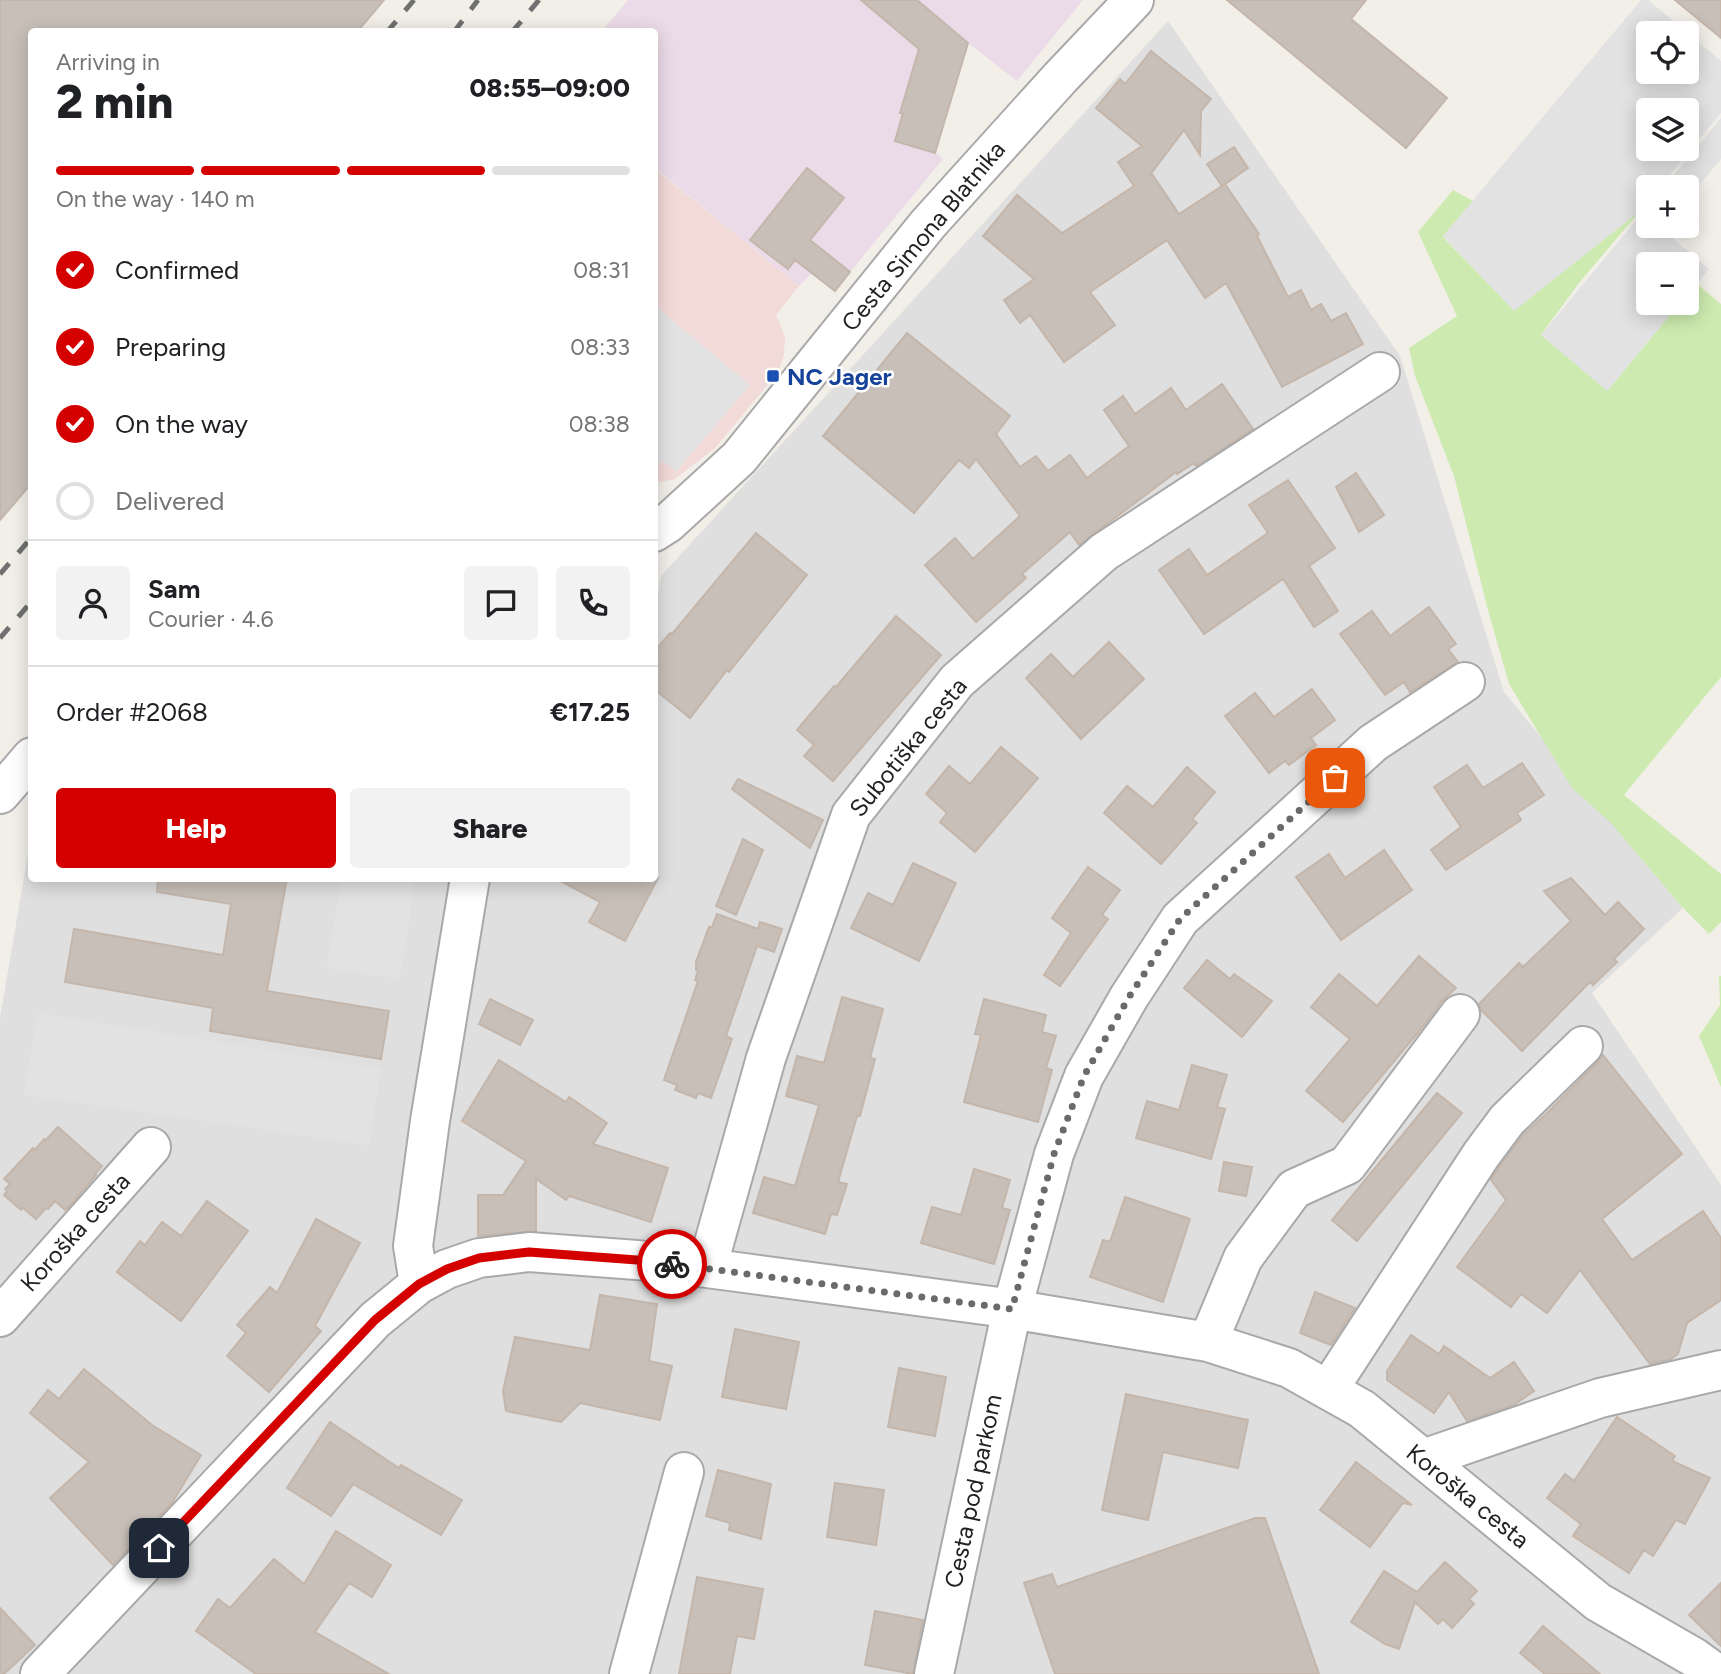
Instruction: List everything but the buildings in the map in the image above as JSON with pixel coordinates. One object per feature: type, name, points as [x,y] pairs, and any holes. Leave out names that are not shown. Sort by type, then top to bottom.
[{"type":"street","name":"Cesta Simona Blatnika","points":[[658,529],[739,458],[928,224],[1134,0]]},
{"type":"street","name":"Subotiška cesta","points":[[707,1268],[766,1058],[851,816],[957,681],[1104,552],[1380,372]]},
{"type":"street","name":"Cesta pod parkom","points":[[934,1674],[1012,1309],[1054,1154],[1084,1076],[1129,997],[1180,919],[1373,743],[1465,682]]},
{"type":"street","points":[[0,794],[28,762]]},
{"type":"street","points":[[419,1284],[413,1246],[429,1121],[469,882]]},
{"type":"street","points":[[1208,1342],[1243,1258],[1294,1189],[1347,1164],[1460,1014]]},
{"type":"street","points":[[1328,1390],[1500,1129],[1583,1046]]},
{"type":"street","name":"Koroška cesta","points":[[0,1317],[151,1147]]},
{"type":"street","name":"Koroška cesta","points":[[40,1674],[375,1320],[419,1284],[447,1269],[479,1258],[529,1252],[707,1268],[1012,1309],[1208,1342],[1289,1368],[1362,1409],[1598,1602],[1695,1658],[1717,1674]]},
{"type":"street","points":[[1423,1459],[1600,1398],[1721,1370]]},
{"type":"street","points":[[629,1674],[684,1472]]},
{"type":"shaded area","points":[[628,0],[1083,0],[1017,81],[968,43],[935,152],[943,159],[850,272],[812,273],[799,286],[658,170],[658,28],[604,28]]},
{"type":"shaded area","points":[[1641,0],[1648,0],[1673,21],[1636,21],[1636,84],[1699,84],[1699,43],[1721,61],[1721,113],[1699,140],[1699,98],[1636,98],[1636,161],[1681,161],[1670,175],[1636,175],[1636,214],[1514,311],[1443,236]]},
{"type":"shaded area","points":[[1168,21],[1400,356],[1504,692],[1683,908],[1592,993],[1721,1185],[1721,1674],[0,1674],[0,1018],[28,854],[28,882],[658,882],[658,594],[661,576]]},
{"type":"shaded area","points":[[1721,118],[1721,159],[1699,186],[1699,175],[1674,175],[1685,161],[1699,161],[1699,145]]},
{"type":"shaded area","points":[[658,171],[799,286],[776,315],[785,336],[784,355],[778,372],[715,448],[675,479],[658,482]]},
{"type":"shaded area","points":[[1636,220],[1636,238],[1672,238],[1689,252],[1636,252],[1636,315],[1670,315],[1607,391],[1541,335]]},
{"type":"shaded area","points":[[1699,261],[1709,269],[1699,281]]},
{"type":"shaded area","points":[[658,308],[750,385],[676,472],[662,460],[658,465]]},
{"type":"shaded area","points":[[341,882],[415,882],[400,979],[327,968]]},
{"type":"shaded area","points":[[38,1013],[381,1068],[369,1145],[24,1095]]},
{"type":"green space","points":[[1453,190],[1473,201],[1443,237],[1514,310],[1636,214],[1579,283],[1541,335],[1608,390],[1670,315],[1699,315],[1699,286],[1721,304],[1721,677],[1624,795],[1721,874],[1721,922],[1709,934],[1683,908],[1611,823],[1572,788],[1509,684],[1454,476],[1415,376],[1409,348],[1457,316],[1418,232]]},
{"type":"green space","points":[[1721,976],[1721,1087],[1699,1036],[1720,1005]]},
{"type":"railway","points":[[390,28],[414,0]]},
{"type":"railway","points":[[457,28],[478,0]]},
{"type":"railway","points":[[515,28],[539,0]]},
{"type":"railway","points":[[0,574],[28,542]]},
{"type":"railway","points":[[0,638],[28,606]]},
{"type":"way so far","points":[[672,1264],[1012,1309],[1054,1154],[1084,1076],[1129,997],[1180,919],[1335,778]]},
{"type":"place","name":"NC Jager","points":[[773,376]]},
{"type":"route","points":[[159,1548],[375,1320],[419,1284],[447,1269],[479,1258],[529,1252],[672,1264]]}]
